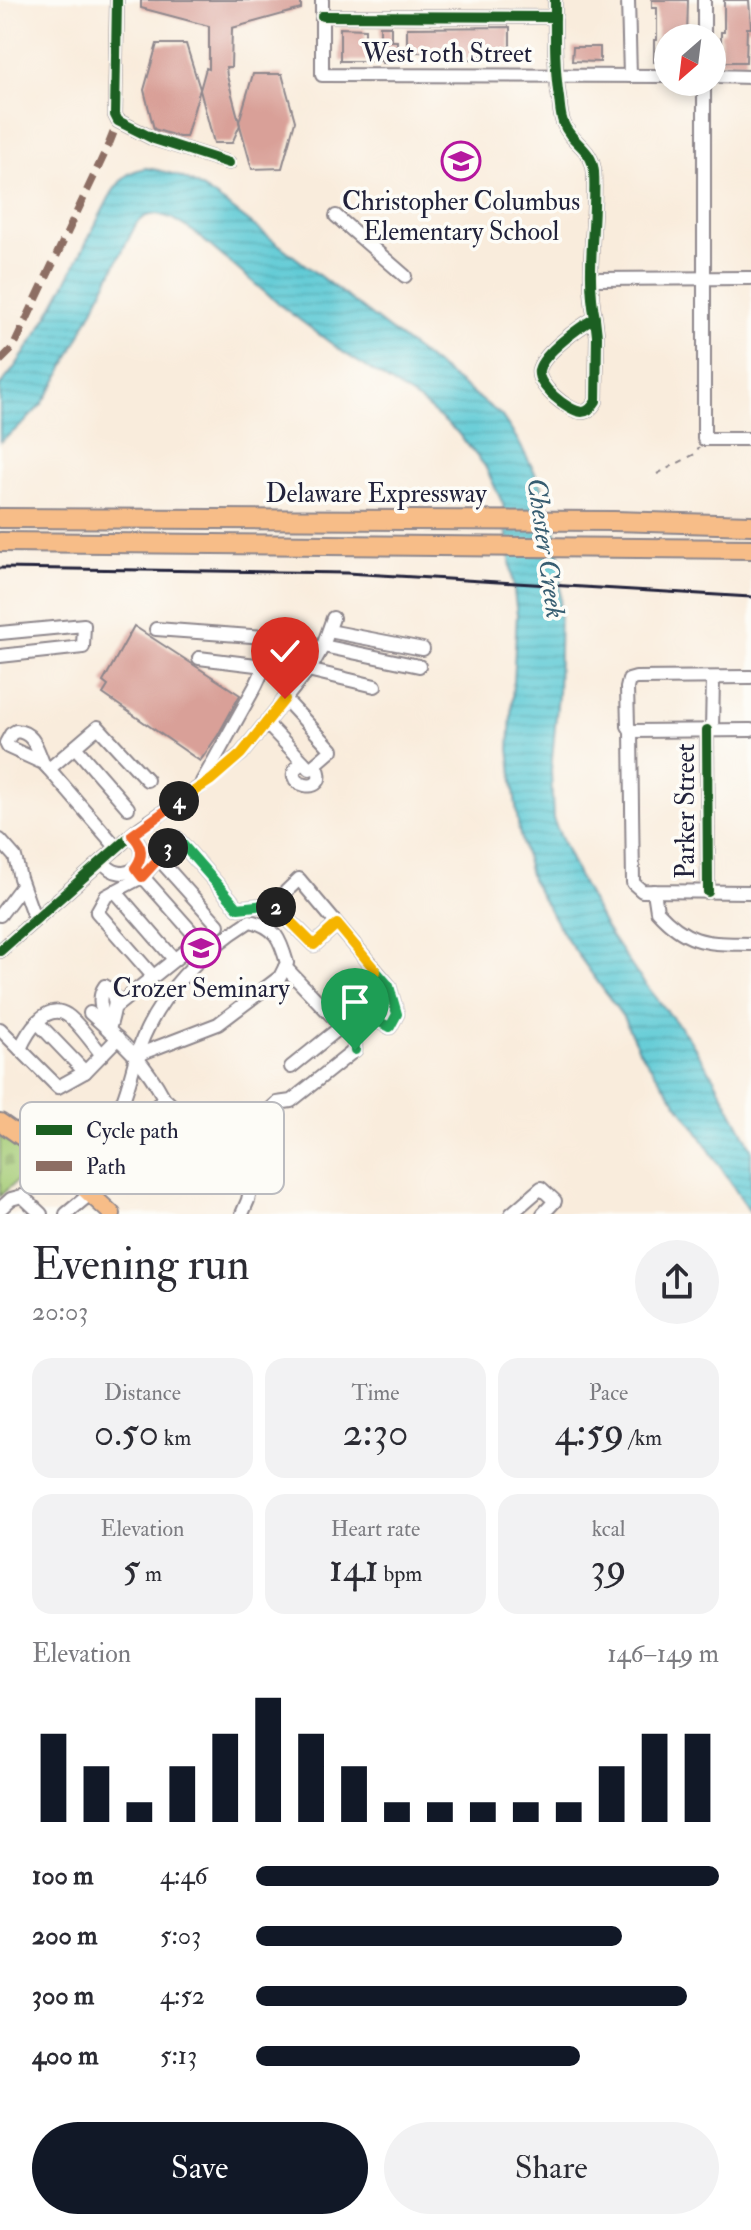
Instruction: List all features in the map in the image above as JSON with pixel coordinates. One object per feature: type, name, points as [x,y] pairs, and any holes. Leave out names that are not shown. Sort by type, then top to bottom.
[{"type":"highway","name":"Delaware Expressway","points":[[0,518],[614,521],[751,525]]},
{"type":"highway","name":"Delaware Expressway","points":[[0,542],[751,549]]},
{"type":"main road","points":[[0,1122],[20,1136]]},
{"type":"main road","points":[[90,1194],[112,1214]]},
{"type":"street","points":[[117,0],[115,115],[118,121],[154,139],[229,163]]},
{"type":"street","points":[[322,0],[322,16],[555,17]]},
{"type":"street","points":[[555,0],[555,75],[562,120],[571,138],[587,150],[594,168],[592,279],[597,336],[596,401],[591,409],[583,412],[567,406],[545,387],[539,369],[569,336],[595,318]]},
{"type":"street","points":[[628,0],[630,76]]},
{"type":"street","points":[[704,0],[704,24]]},
{"type":"street","name":"West 10th Street","points":[[322,16],[322,75],[654,76]]},
{"type":"street","points":[[726,76],[751,77]]},
{"type":"street","points":[[704,96],[704,439],[751,439]]},
{"type":"street","points":[[336,216],[405,276]]},
{"type":"street","points":[[592,279],[751,278]]},
{"type":"street","points":[[0,951],[134,832],[241,754],[308,670],[323,646],[331,624],[423,649]]},
{"type":"street","points":[[0,633],[84,625],[83,647],[0,656]]},
{"type":"street","points":[[156,629],[278,638],[256,685],[198,788]]},
{"type":"street","points":[[323,646],[419,666]]},
{"type":"street","points":[[199,658],[264,666]]},
{"type":"street","points":[[308,670],[375,686]]},
{"type":"street","points":[[751,677],[636,678],[629,680],[627,688],[628,726],[631,731],[633,883],[638,889],[654,891],[751,892]]},
{"type":"street","name":"Parker Street","points":[[708,892],[709,730],[713,678]]},
{"type":"street","points":[[266,723],[309,763],[332,750],[285,699]]},
{"type":"street","points":[[117,848],[46,766],[98,727],[147,780]]},
{"type":"street","points":[[631,731],[751,730]]},
{"type":"street","points":[[75,747],[128,808]]},
{"type":"street","points":[[134,832],[142,851],[139,872]]},
{"type":"street","points":[[153,976],[97,912],[106,896],[158,858],[177,838],[238,908],[273,904],[299,879],[389,986],[397,1014],[390,1027],[374,1019],[352,1018],[291,1067]]},
{"type":"street","points":[[0,840],[15,857],[35,920]]},
{"type":"street","points":[[158,858],[218,925]]},
{"type":"street","points":[[102,861],[117,873],[139,872]]},
{"type":"street","points":[[114,1008],[199,940],[139,872]]},
{"type":"street","points":[[0,915],[22,886]]},
{"type":"street","points":[[115,891],[174,959]]},
{"type":"street","points":[[654,891],[657,911],[695,941],[751,944]]},
{"type":"street","points":[[273,904],[314,945],[337,924]]},
{"type":"street","points":[[122,1102],[137,1055],[150,1020],[179,981],[235,930],[250,921],[272,930],[281,943],[287,963],[280,977],[218,1024],[137,1055]]},
{"type":"street","points":[[284,1102],[291,1101],[355,1050],[354,1039],[285,967]]},
{"type":"street","points":[[0,1029],[58,1087],[85,1072],[102,1055],[113,1034],[116,1000],[112,991],[105,986],[99,1001],[113,1034]]},
{"type":"street","points":[[20,1049],[28,1031],[54,1012],[67,1014],[102,1055]]},
{"type":"street","points":[[90,1013],[137,1055],[168,1102]]},
{"type":"street","points":[[37,1022],[85,1072]]},
{"type":"street","points":[[160,1102],[164,1098]]},
{"type":"street","points":[[511,1214],[541,1188],[555,1201],[543,1214]]},
{"type":"street","points":[[66,1214],[90,1194]]},
{"type":"street","points":[[242,1214],[249,1194]]},
{"type":"street","points":[[0,1209],[11,1199],[22,1196],[41,1214]]},
{"type":"path","points":[[657,474],[695,454],[704,439]]},
{"type":"green space","points":[[0,1136],[20,1149],[20,1178],[0,1196]]},
{"type":"water","name":"Chester Creek","points":[[146,168],[189,181],[227,205],[501,415],[517,439],[541,484],[557,536],[561,566],[558,695],[551,770],[553,819],[605,927],[637,974],[688,1037],[744,1134],[751,1149],[751,1214],[639,1050],[623,1017],[565,937],[531,879],[519,831],[509,749],[517,615],[503,504],[485,466],[457,432],[421,402],[344,353],[281,306],[194,232],[171,218],[157,214],[146,216],[136,224],[59,377],[42,404],[0,442],[0,386],[47,317],[111,194],[125,176]]},
{"type":"building","points":[[141,0],[301,0],[301,9],[232,28],[231,67],[226,67],[240,125],[232,143],[214,143],[200,90],[206,68],[209,69],[209,26],[141,8]]},
{"type":"building","points":[[652,0],[688,0],[687,24],[657,24],[657,8],[652,8]]},
{"type":"building","points":[[724,0],[749,0],[751,28],[747,28],[746,62],[726,62]]},
{"type":"building","points":[[380,26],[391,26],[391,41],[397,41],[397,51],[391,51],[391,63],[340,61],[340,28],[365,29],[365,47],[380,47]]},
{"type":"building","points":[[510,27],[510,51],[493,51],[493,55],[478,55],[478,59],[465,59],[465,53],[417,52],[417,48],[407,48],[407,28]]},
{"type":"building","points":[[157,44],[186,44],[200,89],[186,137],[154,129],[144,90]]},
{"type":"building","points":[[573,47],[600,47],[600,62],[572,61]]},
{"type":"building","points":[[253,74],[282,74],[295,121],[282,168],[252,169],[239,122]]},
{"type":"building","points":[[134,626],[240,695],[200,761],[103,694],[108,686],[103,682]]},
{"type":"railway","points":[[0,568],[347,573],[751,597]]},
{"type":"marked path","points":[[0,361],[13,348],[118,121]]},
{"type":"cycle path","points":[[117,0],[115,115],[118,121],[154,139],[229,163]]},
{"type":"cycle path","points":[[555,0],[557,86],[561,116],[571,136],[589,157],[594,172],[591,282],[595,318],[572,333],[547,356],[539,376],[554,396],[576,411],[589,410],[596,401],[595,318]]},
{"type":"cycle path","points":[[322,16],[555,17]]},
{"type":"cycle path","points":[[707,730],[708,892]]},
{"type":"cycle path","points":[[0,951],[137,830]]},
{"type":"place","name":"Christopher Columbus Elementary School","points":[[461,161]]},
{"type":"place","name":"Crozer Seminary","points":[[201,948]]},
{"type":"route","points":[[285,699],[241,754],[211,780],[132,835],[142,851],[141,861],[135,868],[142,877],[177,838],[238,908],[273,904],[314,945],[337,924],[389,986],[397,1014],[390,1027],[364,1017],[352,1018],[341,1026],[354,1039],[355,1050]]}]
